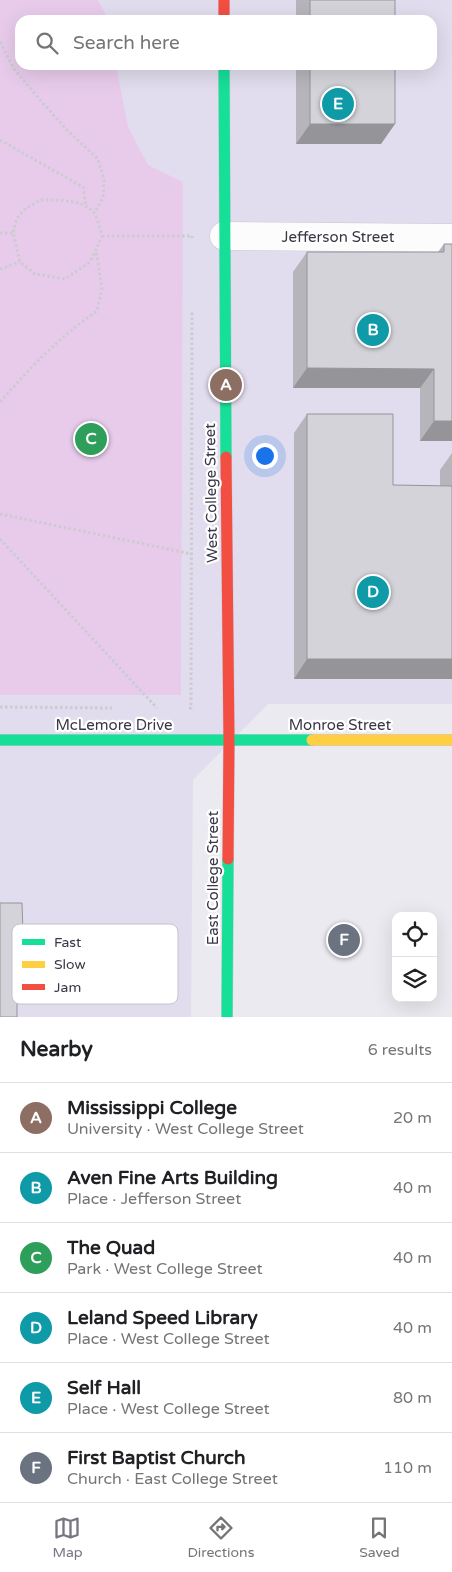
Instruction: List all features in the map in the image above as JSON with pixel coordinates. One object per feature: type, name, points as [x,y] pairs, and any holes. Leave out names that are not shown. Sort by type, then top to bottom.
[{"type":"street","points":[[224,0],[224,15]]},
{"type":"street","name":"West College Street","points":[[224,70],[229,740]]},
{"type":"street","name":"Jefferson Street","points":[[224,236],[452,238]]},
{"type":"street","name":"McLemore Drive","points":[[0,740],[229,740]]},
{"type":"street","name":"Monroe Street","points":[[229,740],[452,740]]},
{"type":"street","name":"East College Street","points":[[227,1017],[229,740]]},
{"type":"path","points":[[0,42],[14,69],[67,130],[98,159],[104,180],[103,198],[94,213]]},
{"type":"path","points":[[0,140],[83,187],[86,207]]},
{"type":"path","points":[[41,200],[68,200],[86,207],[94,213],[102,236],[90,262],[65,279],[35,274],[20,262],[14,233],[17,218],[26,208],[41,200]]},
{"type":"path","points":[[0,233],[14,233]]},
{"type":"path","points":[[102,236],[192,236],[192,246]]},
{"type":"path","points":[[0,402],[42,356],[70,329],[97,311],[102,289],[96,249]]},
{"type":"path","points":[[0,269],[20,262]]},
{"type":"path","points":[[183,708],[191,708],[192,306]]},
{"type":"path","points":[[0,514],[192,554]]},
{"type":"path","points":[[0,539],[157,708]]},
{"type":"path","points":[[0,707],[118,708]]},
{"type":"path","points":[[147,708],[166,708]]},
{"type":"shaded area","points":[[0,0],[452,0],[452,704],[268,704],[193,780],[191,1017],[0,1017]]},
{"type":"shaded area","points":[[0,0],[98,0],[106,15],[15,15],[15,70],[117,70],[128,127],[148,165],[183,182],[181,695],[0,695]]},
{"type":"building","points":[[310,0],[395,0],[395,15],[310,15]]},
{"type":"building","points":[[310,70],[395,70],[395,124],[310,124]]},
{"type":"building","points":[[444,244],[452,244],[452,421],[434,421],[434,369],[307,368],[307,252],[444,252]]},
{"type":"building","points":[[307,414],[393,414],[393,485],[452,486],[452,659],[307,659]]},
{"type":"building","points":[[0,903],[22,903],[23,924],[12,924],[12,1004],[17,1004],[17,1017],[0,1017]]},
{"type":"traffic: fast","points":[[224,70],[226,457]]},
{"type":"traffic: fast","points":[[0,740],[312,740]]},
{"type":"traffic: fast","points":[[227,1017],[228,859]]},
{"type":"traffic: slow","points":[[312,740],[452,740]]},
{"type":"traffic: jam","points":[[224,0],[224,15]]},
{"type":"traffic: jam","points":[[226,457],[229,740],[228,859]]},
{"type":"place","name":"Self Hall","points":[[338,104]]},
{"type":"place","name":"Aven Fine Arts Building","points":[[373,330]]},
{"type":"place","name":"Mississippi College","points":[[226,385]]},
{"type":"place","name":"The Quad","points":[[91,439]]},
{"type":"place","name":"Leland Speed Library","points":[[373,592]]},
{"type":"place","name":"First Baptist Church","points":[[344,940]]}]
